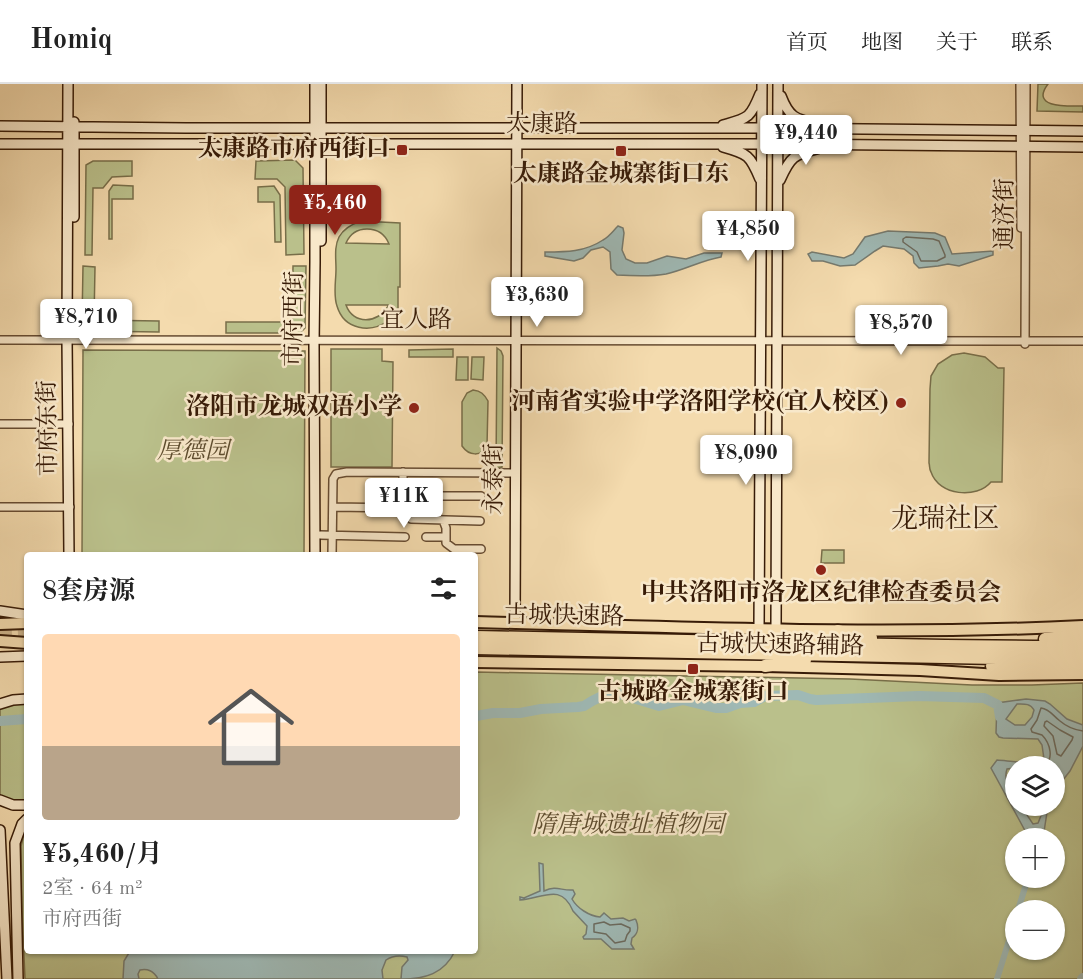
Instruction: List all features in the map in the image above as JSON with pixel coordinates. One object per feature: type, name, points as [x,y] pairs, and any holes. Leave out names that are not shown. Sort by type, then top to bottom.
[{"type":"highway","points":[[838,631],[905,644]]},
{"type":"highway","points":[[985,646],[1083,635]]},
{"type":"highway","name":"古城快速路","points":[[478,637],[945,646],[1083,645]]},
{"type":"highway","name":"古城快速路","points":[[478,648],[997,658],[1083,656]]},
{"type":"highway","points":[[765,666],[841,655],[908,663],[962,666],[1079,665]]},
{"type":"main road","name":"市府东街","points":[[69,84],[71,127],[69,424],[71,552]]},
{"type":"main road","name":"市府东街","points":[[71,127],[74,84]]},
{"type":"main road","name":"市府西街","points":[[315,84],[318,128],[315,552]]},
{"type":"main road","name":"市府西街","points":[[318,128],[321,84]]},
{"type":"main road","name":"永泰街","points":[[514,84],[514,623]]},
{"type":"main road","points":[[762,87],[764,96],[771,100],[778,86]]},
{"type":"main road","points":[[776,629],[778,86]]},
{"type":"main road","points":[[778,86],[786,109],[792,116],[801,121],[833,129]]},
{"type":"main road","points":[[759,628],[762,87]]},
{"type":"main road","points":[[713,128],[749,116],[762,87]]},
{"type":"main road","name":"太康路","points":[[0,126],[1083,131]]},
{"type":"main road","points":[[736,128],[739,140],[736,144]]},
{"type":"main road","points":[[802,128],[799,139],[802,144]]},
{"type":"main road","name":"太康路","points":[[0,144],[802,144],[1083,147]]},
{"type":"main road","points":[[713,144],[748,156],[762,181]]},
{"type":"main road","points":[[778,182],[792,158],[831,145]]},
{"type":"main road","points":[[762,181],[767,172],[771,172],[778,182]]},
{"type":"main road","name":"市府东街","points":[[70,341],[71,552]]},
{"type":"main road","name":"市府西街","points":[[316,342],[320,552]]},
{"type":"main road","points":[[0,611],[24,615]]},
{"type":"main road","name":"古城快速路辅路","points":[[478,622],[838,631],[1025,629],[1083,626]]},
{"type":"main road","points":[[0,624],[24,623]]},
{"type":"main road","points":[[0,641],[24,643]]},
{"type":"main road","points":[[0,657],[24,657]]},
{"type":"main road","name":"古城快速路辅路","points":[[478,663],[765,666],[920,670],[999,675],[1083,674]]},
{"type":"main road","points":[[0,704],[24,699]]},
{"type":"main road","points":[[0,800],[13,805],[24,805]]},
{"type":"main road","points":[[18,979],[15,843],[24,822]]},
{"type":"main road","points":[[0,830],[7,979]]},
{"type":"street","name":"通济街","points":[[1020,84],[1023,131],[1023,343]]},
{"type":"street","name":"通济街","points":[[1023,131],[1026,84]]},
{"type":"street","name":"宜人路","points":[[0,341],[1083,343]]},
{"type":"street","points":[[0,424],[69,424]]},
{"type":"street","points":[[333,552],[333,479],[336,474],[347,472],[513,473]]},
{"type":"street","points":[[403,472],[403,508],[411,519],[480,521]]},
{"type":"street","points":[[404,499],[481,496]]},
{"type":"street","points":[[0,507],[70,507]]},
{"type":"street","points":[[333,507],[403,508]]},
{"type":"street","points":[[442,520],[447,528],[446,543],[454,549],[481,549]]},
{"type":"street","points":[[320,535],[405,537]]},
{"type":"street","points":[[426,537],[446,537]]},
{"type":"green space","points":[[1038,84],[1048,84],[1044,92],[1047,102],[1061,106],[1083,106],[1083,112],[1037,111]]},
{"type":"green space","points":[[295,160],[303,168],[304,254],[286,255],[285,187],[277,179],[255,179],[256,161]]},
{"type":"green space","points":[[93,161],[132,161],[132,176],[112,177],[103,188],[93,188],[92,255],[85,255],[86,165]]},
{"type":"green space","points":[[113,185],[133,186],[133,199],[112,199],[112,239],[109,239],[109,191]]},
{"type":"green space","points":[[274,186],[280,195],[281,242],[275,242],[274,202],[258,202],[258,187]]},
{"type":"green space","points":[[361,221],[400,223],[398,329],[390,329],[389,320],[374,327],[352,325],[341,314],[337,306],[336,245],[343,231]],"holes":[[[367,229],[380,233],[389,244],[346,243],[354,233]],[[346,305],[388,305],[388,306],[378,316],[366,320],[354,316]]]},
{"type":"green space","points":[[83,266],[95,267],[94,320],[159,321],[159,332],[91,331],[82,322]]},
{"type":"green space","points":[[293,266],[306,266],[305,328],[300,333],[226,333],[226,322],[292,322]]},
{"type":"green space","points":[[497,348],[503,356],[502,467],[496,468]]},
{"type":"green space","points":[[331,349],[382,349],[382,361],[393,362],[392,467],[331,467]]},
{"type":"green space","points":[[453,349],[453,357],[409,357],[409,350]]},
{"type":"green space","name":"厚德园","points":[[83,350],[305,351],[304,552],[82,552]]},
{"type":"green space","points":[[964,353],[985,357],[998,368],[1004,368],[1002,482],[991,482],[977,491],[968,493],[942,486],[935,480],[929,463],[931,376],[938,364],[952,355]]},
{"type":"green space","points":[[457,357],[468,357],[468,380],[456,380]]},
{"type":"green space","points":[[472,357],[484,357],[483,380],[471,379]]},
{"type":"green space","points":[[473,390],[482,393],[488,401],[487,446],[482,452],[475,454],[468,452],[462,446],[462,402],[467,393]]},
{"type":"green space","points":[[822,550],[844,550],[844,563],[821,563]]},
{"type":"green space","name":"隋唐城遗址植物园","points":[[478,672],[850,679],[972,685],[1083,683],[1083,979],[25,979],[22,911],[21,846],[24,834],[24,954],[478,954]]},
{"type":"green space","points":[[24,703],[24,802],[0,796],[0,708]]},
{"type":"water","points":[[618,226],[623,228],[622,250],[626,259],[635,263],[647,263],[667,256],[686,259],[704,253],[722,253],[721,257],[666,274],[642,276],[617,275],[611,269],[610,252],[603,247],[591,250],[583,258],[574,261],[545,256],[545,252],[589,247],[605,239]]},
{"type":"water","points":[[888,231],[935,233],[945,237],[952,254],[993,251],[993,255],[959,266],[948,264],[919,268],[914,263],[913,256],[904,249],[883,246],[855,265],[840,266],[823,261],[812,261],[808,254],[812,252],[844,258],[853,254],[865,237]]},
{"type":"water","points":[[1026,699],[1045,701],[1067,719],[1083,725],[1083,746],[1065,777],[1065,756],[1044,756],[1042,745],[1038,739],[1003,738],[996,733],[997,703]],"holes":[[[1017,704],[1024,704],[1034,710],[1032,717],[1025,725],[1015,725],[1006,719]]]},
{"type":"water","points":[[997,760],[1005,761],[1005,794],[991,768]]},
{"type":"water","points":[[1017,816],[1028,816],[1033,824],[1038,823],[1041,816],[1046,816],[1045,828],[1024,828]]},
{"type":"water","points":[[539,863],[543,864],[544,891],[556,888],[573,890],[575,894],[572,899],[588,913],[600,917],[604,913],[611,919],[623,918],[629,921],[635,919],[637,930],[631,944],[634,949],[612,949],[601,939],[584,939],[587,926],[563,897],[550,894],[520,900],[520,897],[524,898],[540,891]]},
{"type":"water","points":[[128,954],[454,954],[445,965],[433,974],[410,979],[401,979],[402,967],[408,960],[407,957],[398,956],[386,960],[382,970],[383,979],[158,979],[152,972],[145,969],[140,970],[139,979],[123,979],[124,961]]},
{"type":"waterway","points":[[478,716],[578,707],[604,695],[620,694],[659,706],[683,700],[716,708],[754,702],[765,696],[798,695],[816,700],[919,696],[984,698],[998,705],[1000,717]]},
{"type":"waterway","points":[[0,721],[24,719]]},
{"type":"waterway","points":[[1021,900],[1025,888]]},
{"type":"waterway","points":[[997,979],[1005,953]]},
{"type":"tunnel","points":[[0,636],[24,635]]},
{"type":"place","name":"太康路市府西街口","points":[[402,150]]},
{"type":"place","name":"太康路金城寨街口东","points":[[621,151]]},
{"type":"place","name":"河南省实验中学洛阳学校(宜人校区)","points":[[901,403]]},
{"type":"place","name":"洛阳市龙城双语小学","points":[[414,408]]},
{"type":"place","name":"中共洛阳市洛龙区纪律检查委员会","points":[[821,570]]},
{"type":"place","name":"古城路金城寨街口","points":[[693,669]]},
{"type":"district","name":"龙瑞社区","points":[[945,519]]}]
